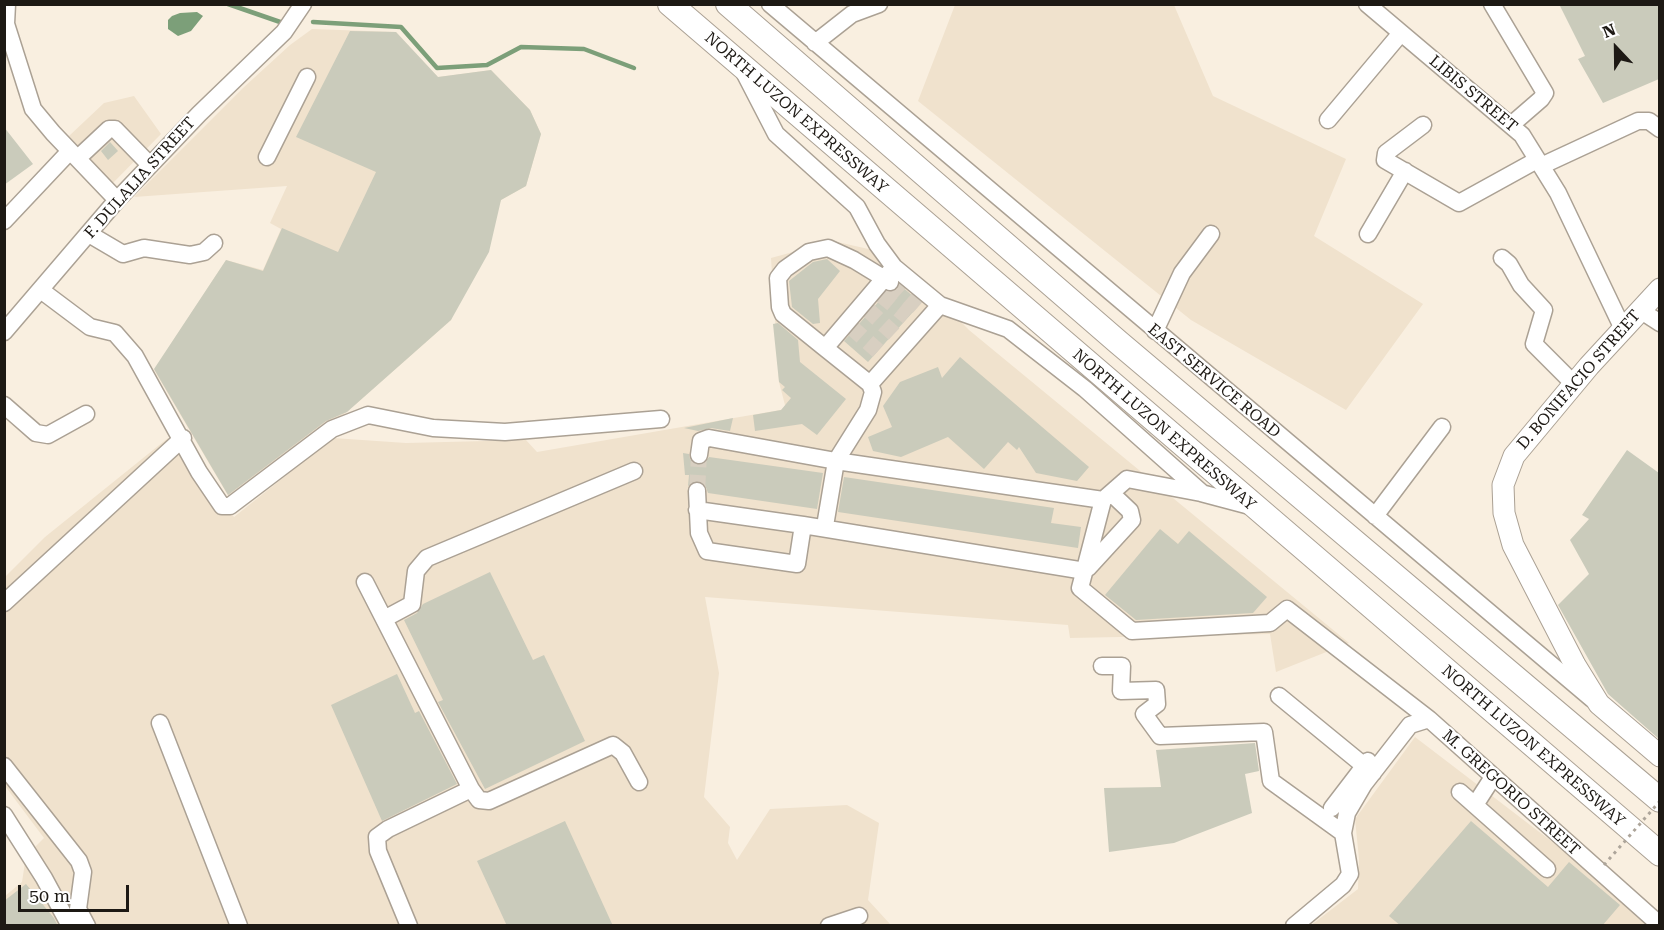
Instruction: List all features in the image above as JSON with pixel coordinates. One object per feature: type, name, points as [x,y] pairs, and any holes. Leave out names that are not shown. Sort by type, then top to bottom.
[{"type":"highway","name":"NORTH LUZON EXPRESSWAY","points":[[670,4],[1659,854]]},
{"type":"highway","points":[[728,4],[1118,342],[1659,800]]},
{"type":"main road","name":"D. BONIFACIO STREET","points":[[1599,704],[1538,597],[1513,545],[1504,513],[1503,485],[1514,456],[1574,384],[1659,289]]},
{"type":"main road","name":"EAST SERVICE ROAD","points":[[1599,704],[1659,756]]},
{"type":"street","points":[[6,4],[6,24],[33,109],[117,200]]},
{"type":"street","name":"F. DULALIA STREET","points":[[4,332],[11,316],[42,291],[117,200],[284,33],[303,4]]},
{"type":"street","name":"EAST SERVICE ROAD","points":[[770,4],[1599,704]]},
{"type":"street","points":[[815,44],[852,14],[879,4]]},
{"type":"street","name":"LIBIS STREET","points":[[1367,4],[1522,135],[1558,193],[1623,330]]},
{"type":"street","points":[[1492,4],[1545,93],[1542,99],[1510,125]]},
{"type":"street","points":[[1328,120],[1401,33]]},
{"type":"street","points":[[742,68],[776,134],[857,207],[878,244],[885,282]]},
{"type":"street","points":[[267,157],[307,78]]},
{"type":"street","points":[[1424,125],[1384,156],[1385,160],[1459,203],[1539,163],[1638,121],[1649,121],[1659,129]]},
{"type":"street","points":[[4,221],[74,155],[109,129],[116,129],[150,165]]},
{"type":"street","points":[[1368,234],[1405,171]]},
{"type":"street","points":[[89,234],[123,254],[144,248],[190,255],[204,252],[214,243]]},
{"type":"street","points":[[1155,331],[1182,273],[1211,234]]},
{"type":"street","points":[[870,384],[783,314],[778,278],[785,269],[809,252],[828,248],[885,282],[923,314],[1008,329],[1085,389],[1201,493]]},
{"type":"street","points":[[1502,258],[1509,264],[1521,285],[1544,310],[1534,344],[1574,384]]},
{"type":"street","points":[[825,348],[849,325],[885,282]]},
{"type":"street","points":[[42,291],[90,327],[115,333],[135,356],[214,497],[220,505],[226,507],[332,429],[358,417],[368,415],[433,428],[505,432],[661,419]]},
{"type":"street","points":[[1640,310],[1659,323]]},
{"type":"street","points":[[825,526],[836,461],[873,400],[870,384],[884,356],[923,314]]},
{"type":"street","points":[[4,405],[36,433],[48,435],[86,414]]},
{"type":"street","points":[[1375,516],[1442,427]]},
{"type":"street","points":[[4,603],[183,438]]},
{"type":"street","points":[[699,455],[701,441],[709,438],[836,461],[1107,497],[1130,511],[1132,520],[1085,571]]},
{"type":"street","points":[[384,620],[412,604],[416,571],[427,558],[634,471]]},
{"type":"street","points":[[1255,507],[1201,493],[1127,479],[1107,497],[1080,588],[1132,631],[1270,623],[1287,609],[1429,719]]},
{"type":"street","points":[[697,491],[699,533],[706,550],[787,565],[797,564],[803,525]]},
{"type":"street","points":[[697,510],[825,526],[1085,571]]},
{"type":"street","points":[[365,582],[471,789],[479,800],[489,801],[613,745],[622,753],[639,782]]},
{"type":"street","points":[[1102,666],[1122,666],[1121,691],[1156,690],[1157,704],[1144,714],[1160,736],[1264,732],[1271,779],[1283,791],[1343,833]]},
{"type":"street","points":[[1279,696],[1369,769]]},
{"type":"street","points":[[1332,808],[1369,769],[1407,713]]},
{"type":"street","name":"M. GREGORIO STREET","points":[[1294,926],[1343,885],[1350,874],[1343,833],[1347,813],[1369,769],[1410,725],[1429,719],[1659,925]]},
{"type":"street","points":[[160,723],[239,926]]},
{"type":"street","points":[[4,766],[79,861],[83,872],[78,909],[87,926]]},
{"type":"street","points":[[1475,805],[1493,777]]},
{"type":"street","points":[[410,926],[378,851],[377,837],[388,829],[471,789]]},
{"type":"street","points":[[1460,792],[1546,868]]},
{"type":"street","points":[[4,816],[44,878],[70,926]]},
{"type":"street","points":[[829,926],[859,916]]},
{"type":"path","points":[[1604,865],[1659,800]]},
{"type":"shaded area","points":[[955,5],[1174,5],[1213,96],[1346,159],[1314,236],[1423,304],[1346,410],[1191,320],[918,101]]},
{"type":"shaded area","points":[[197,12],[203,16],[191,31],[178,36],[168,29],[168,20],[172,16]]},
{"type":"shaded area","points":[[312,29],[396,32],[438,77],[491,70],[530,110],[541,134],[526,186],[501,200],[451,320],[340,418],[230,499],[154,370],[226,260],[263,270],[281,229],[270,223],[287,186],[134,197],[243,88],[290,45]]},
{"type":"shaded area","points":[[134,96],[161,134],[112,184],[69,136],[104,103]]},
{"type":"shaded area","points":[[833,241],[895,255],[969,330],[1349,643],[1276,672],[1270,634],[1070,638],[1068,625],[705,597],[719,673],[704,797],[730,827],[728,843],[737,860],[770,809],[847,805],[879,823],[868,900],[890,924],[901,925],[5,925],[5,896],[22,882],[26,856],[44,838],[5,786],[5,577],[45,537],[168,438],[234,517],[333,438],[406,443],[526,440],[537,452],[786,409],[779,382],[771,258]]},
{"type":"shaded area","points":[[1415,737],[1572,857],[1646,925],[1310,926],[1358,889],[1359,859],[1355,819]]},
{"type":"building","points":[[1559,4],[1659,4],[1659,79],[1603,103],[1578,59],[1585,56]]},
{"type":"building","points":[[350,31],[396,32],[438,77],[491,70],[530,110],[541,134],[526,186],[501,200],[489,252],[451,320],[347,412],[326,421],[228,495],[154,369],[226,260],[263,271],[282,228],[338,252],[376,172],[296,137]]},
{"type":"building","points":[[4,127],[33,164],[4,185]]},
{"type":"building","points":[[110,142],[118,151],[108,160],[101,151]]},
{"type":"building","points":[[827,259],[840,271],[818,299],[820,323],[813,324],[792,307],[789,281],[813,262]]},
{"type":"building","points":[[900,285],[921,303],[868,362],[844,341],[887,292],[894,291]]},
{"type":"building","points":[[778,323],[798,340],[800,362],[846,399],[817,435],[802,424],[755,431],[753,415],[781,410],[791,398],[782,390],[785,387],[779,382],[773,324]]},
{"type":"building","points":[[960,357],[1089,467],[1077,481],[1036,473],[1019,447],[1017,450],[1008,442],[984,469],[948,437],[901,457],[873,451],[868,437],[892,427],[883,406],[900,382],[938,367],[942,378]]},
{"type":"building","points":[[733,418],[730,431],[711,428],[698,431],[684,428]]},
{"type":"building","points":[[1627,450],[1659,473],[1659,739],[1608,694],[1558,605],[1589,574],[1570,540],[1589,519],[1582,515]]},
{"type":"building","points":[[683,453],[689,454],[690,459],[697,465],[703,464],[709,457],[823,473],[817,509],[708,493],[705,485],[697,481],[688,486],[689,475],[685,475]]},
{"type":"building","points":[[844,477],[1054,508],[1051,523],[1081,527],[1078,548],[838,512]]},
{"type":"building","points":[[1160,529],[1178,544],[1189,531],[1267,597],[1253,613],[1136,620],[1105,595]]},
{"type":"building","points":[[490,572],[533,660],[544,655],[585,741],[485,789],[438,702],[443,700],[404,620],[417,613],[423,604]]},
{"type":"building","points":[[397,674],[415,713],[419,711],[457,784],[382,821],[331,705]]},
{"type":"building","points":[[1255,743],[1259,771],[1245,774],[1252,813],[1174,843],[1109,852],[1104,788],[1161,787],[1156,750]]},
{"type":"building","points":[[565,821],[613,926],[507,926],[477,861]]},
{"type":"building","points":[[1471,821],[1548,887],[1569,862],[1620,905],[1602,926],[1401,926],[1389,916]]},
{"type":"building","points":[[26,884],[58,926],[4,926],[4,901]]},
{"type":"waterway","points":[[228,4],[283,23]]},
{"type":"waterway","points":[[313,22],[401,27],[437,68],[487,65],[521,47],[584,49],[634,68]]},
{"type":"tunnel","points":[[890,282],[918,307]]},
{"type":"tunnel","points":[[880,294],[908,317]]},
{"type":"tunnel","points":[[866,308],[894,334]]},
{"type":"tunnel","points":[[850,326],[878,351]]},
{"type":"tunnel","points":[[697,491],[699,455]]}]
